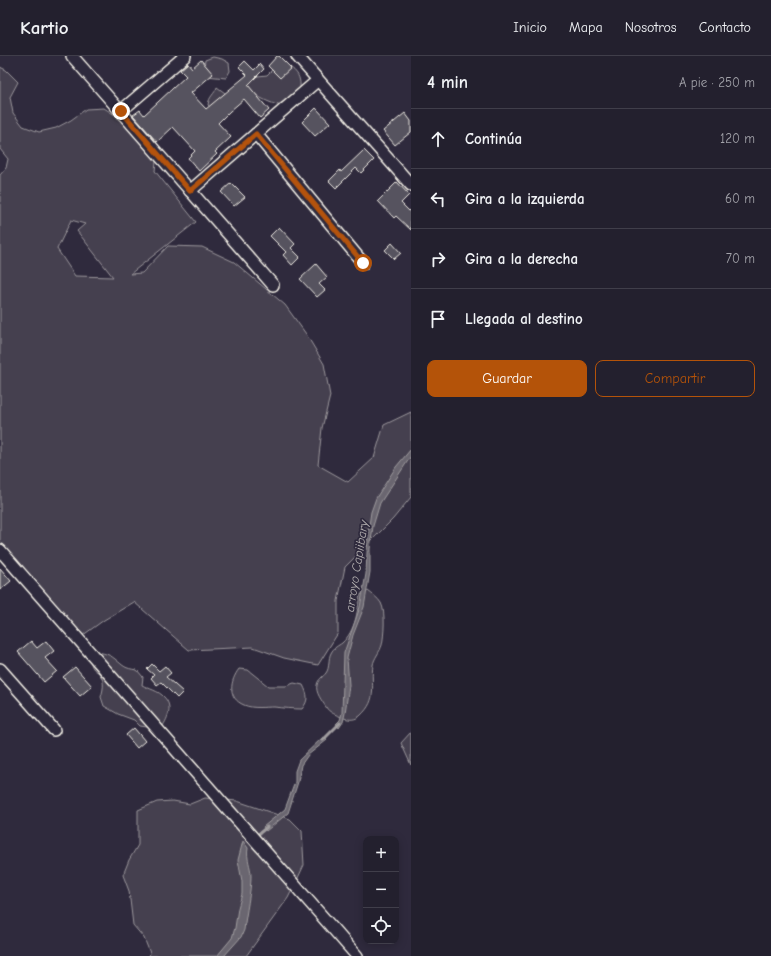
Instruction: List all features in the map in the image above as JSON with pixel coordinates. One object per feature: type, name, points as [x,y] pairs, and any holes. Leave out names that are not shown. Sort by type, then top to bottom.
[{"type":"street","points":[[72,56],[273,285]]},
{"type":"street","points":[[121,111],[185,56]]},
{"type":"street","points":[[297,56],[411,185]]},
{"type":"street","points":[[190,191],[318,80]]},
{"type":"street","points":[[256,134],[363,263]]},
{"type":"street","points":[[0,550],[357,956]]},
{"type":"street","points":[[0,669],[54,730]]},
{"type":"shaded area","points":[[213,57],[222,59],[229,63],[230,71],[226,78],[206,76],[204,68],[205,60]]},
{"type":"shaded area","points":[[280,62],[294,70],[299,78],[300,88],[299,94],[277,105],[264,100],[248,85],[250,77],[267,75]]},
{"type":"shaded area","points":[[0,67],[6,70],[18,82],[10,97],[13,113],[23,126],[39,132],[56,128],[71,120],[86,109],[104,108],[133,127],[157,152],[155,171],[196,222],[130,274],[142,273],[168,246],[202,247],[234,262],[285,305],[306,334],[324,364],[330,396],[322,428],[318,465],[348,482],[374,458],[384,425],[411,412],[411,497],[393,519],[345,567],[338,601],[338,633],[318,665],[284,658],[253,647],[189,650],[134,602],[104,620],[75,641],[0,548],[0,175],[6,168],[8,159],[0,149]],"holes":[[[71,220],[85,224],[77,231],[113,277],[75,276],[57,249]]]},
{"type":"shaded area","points":[[217,87],[225,93],[225,101],[211,108],[208,105]]},
{"type":"shaded area","points":[[411,449],[411,456],[380,503],[373,526],[370,549],[370,572],[364,607],[353,635],[347,658],[349,685],[343,722],[339,728],[336,724],[340,720],[342,713],[344,653],[360,607],[366,574],[368,532],[371,512],[376,498],[396,467]]},
{"type":"shaded area","points":[[368,591],[381,603],[383,607],[383,641],[373,665],[372,698],[370,704],[360,716],[354,719],[348,719],[334,714],[327,709],[318,693],[317,685],[319,680],[327,671],[332,651],[347,638],[353,627],[360,595]]},
{"type":"shaded area","points":[[91,652],[106,654],[125,667],[137,670],[143,677],[142,685],[164,697],[169,705],[169,709],[167,718],[161,729],[140,726],[134,720],[118,714],[104,706],[101,697],[103,681],[98,672],[92,666],[90,660]]},
{"type":"shaded area","points":[[239,669],[248,670],[268,686],[286,686],[294,683],[303,685],[307,697],[306,703],[302,709],[255,707],[244,705],[235,698],[232,689],[232,684]]},
{"type":"shaded area","points":[[411,732],[411,765],[401,743]]},
{"type":"shaded area","points":[[323,737],[327,740],[308,755],[301,765],[298,782],[288,813],[266,831],[263,827],[285,809],[295,782],[295,771],[299,760]]},
{"type":"shaded area","points":[[205,798],[237,801],[290,819],[302,831],[304,865],[288,898],[246,956],[149,956],[150,953],[144,938],[133,925],[129,891],[123,875],[129,860],[138,845],[138,810],[157,802],[173,801],[190,804]]},
{"type":"shaded area","points":[[243,841],[248,848],[251,876],[244,930],[241,937],[224,956],[217,956],[232,938],[235,928],[242,894],[242,881],[238,860]]},
{"type":"building","points":[[277,56],[279,56],[291,68],[280,78],[268,66]]},
{"type":"building","points":[[201,60],[213,74],[191,93],[206,109],[247,75],[239,67],[245,61],[254,70],[260,64],[264,69],[248,85],[269,110],[260,118],[244,99],[230,111],[218,123],[231,137],[215,152],[217,154],[199,171],[188,158],[195,151],[173,127],[157,142],[133,115],[140,110],[144,115],[186,76],[180,70],[188,63],[192,68]]},
{"type":"building","points":[[316,108],[330,123],[315,136],[302,122]]},
{"type":"building","points":[[405,113],[411,121],[411,132],[395,145],[383,131]]},
{"type":"building","points":[[364,150],[374,160],[361,173],[356,168],[336,188],[329,181],[340,170],[341,172]]},
{"type":"building","points":[[397,182],[409,195],[401,203],[411,213],[411,230],[396,216],[394,218],[378,201]]},
{"type":"building","points":[[231,183],[245,197],[234,206],[221,192]]},
{"type":"building","points":[[279,227],[295,244],[291,248],[300,257],[292,265],[283,255],[286,252],[270,236]]},
{"type":"building","points":[[392,243],[401,253],[394,259],[385,250]]},
{"type":"building","points":[[316,264],[327,277],[319,284],[325,290],[317,297],[300,279]]},
{"type":"building","points":[[0,568],[11,581],[0,590]]},
{"type":"building","points":[[31,641],[37,648],[46,641],[54,651],[45,658],[57,671],[44,682],[18,652]]},
{"type":"building","points":[[152,664],[159,671],[165,666],[171,673],[166,677],[183,692],[177,698],[161,682],[157,685],[151,678],[154,675],[147,669]]},
{"type":"building","points":[[75,667],[92,686],[80,696],[63,677]]},
{"type":"building","points":[[134,728],[145,741],[137,748],[126,735]]},
{"type":"waterway","name":"arroyo Capiibary","points":[[323,740],[340,723]]},
{"type":"waterway","name":"arroyo Capiibary","points":[[256,836],[267,827]]},
{"type":"route","points":[[121,111],[190,191],[256,134],[363,263]]}]
